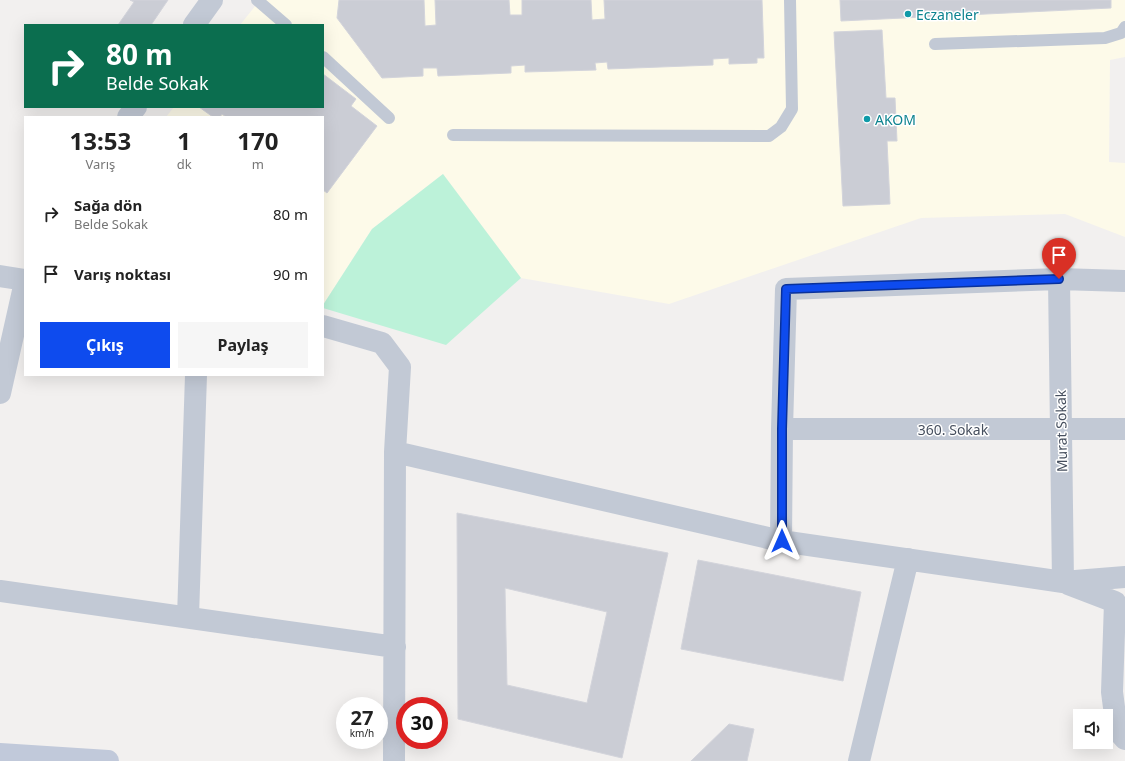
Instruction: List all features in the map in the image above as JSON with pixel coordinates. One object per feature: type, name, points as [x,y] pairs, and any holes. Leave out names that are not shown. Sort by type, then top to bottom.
[{"type":"main road","points":[[0,754],[108,761]]},
{"type":"street","points":[[195,24],[212,0]]},
{"type":"street","points":[[129,116],[135,108]]},
{"type":"street","points":[[0,276],[24,281]]},
{"type":"street","points":[[782,541],[782,429],[786,289],[1059,279],[1125,281]]},
{"type":"street","name":"Murat Sokak","points":[[1059,279],[1064,582]]},
{"type":"street","points":[[0,393],[24,285]]},
{"type":"street","points":[[324,326],[382,343],[400,367],[395,452],[396,647],[394,761]]},
{"type":"street","points":[[188,618],[196,376]]},
{"type":"street","name":"360. Sokak","points":[[782,429],[1125,429]]},
{"type":"street","points":[[395,452],[782,541],[1064,582],[1125,577]]},
{"type":"street","points":[[859,761],[908,560]]},
{"type":"street","points":[[1064,582],[1115,602],[1112,692],[1117,730],[1125,739]]},
{"type":"street","points":[[0,591],[396,647]]},
{"type":"lane","points":[[257,0],[285,24]]},
{"type":"lane","points":[[453,135],[769,136],[781,128],[792,109],[790,0]]},
{"type":"lane","points":[[935,44],[1105,38],[1121,33],[1125,28]]},
{"type":"lane","points":[[324,58],[389,118]]},
{"type":"shaded area","points":[[260,0],[1125,0],[1125,57],[1110,60],[1109,162],[1125,163],[1125,237],[1065,214],[921,218],[669,304],[521,278],[443,174],[372,229],[324,303],[324,116],[167,116],[173,108],[324,108],[324,24],[241,24]]},
{"type":"green space","points":[[443,174],[521,278],[446,345],[324,308],[324,303],[372,229]]},
{"type":"building","points":[[130,0],[168,0],[152,24],[119,24],[134,2]]},
{"type":"building","points":[[339,0],[424,0],[425,26],[436,25],[435,0],[509,0],[510,15],[522,15],[522,0],[591,0],[592,20],[605,19],[604,0],[762,0],[764,58],[757,58],[757,63],[729,64],[729,58],[713,59],[713,65],[608,69],[607,62],[595,63],[596,70],[525,72],[525,65],[511,66],[511,73],[438,76],[437,68],[423,68],[423,76],[382,78],[337,18]]},
{"type":"building","name":"Eczaneler","points":[[840,0],[1111,0],[1111,8],[841,21]]},
{"type":"building","name":"AKOM","points":[[882,30],[886,98],[895,98],[897,141],[887,141],[890,204],[843,206],[834,32]]},
{"type":"building","points":[[324,75],[356,99],[351,106],[377,126],[327,193],[324,191],[324,116],[225,116],[222,114],[221,116],[212,116],[200,108],[324,108]]},
{"type":"building","points":[[457,513],[668,553],[622,758],[458,719]],"holes":[[[505,588],[607,612],[587,703],[507,685]]]},
{"type":"building","points":[[698,560],[861,592],[843,681],[681,649]]},
{"type":"building","points":[[729,724],[754,729],[747,761],[691,761]]},
{"type":"place","name":"Eczaneler","points":[[908,14]]},
{"type":"place","name":"AKOM","points":[[867,119]]},
{"type":"route","points":[[782,541],[782,429],[786,289],[1059,279]]}]
